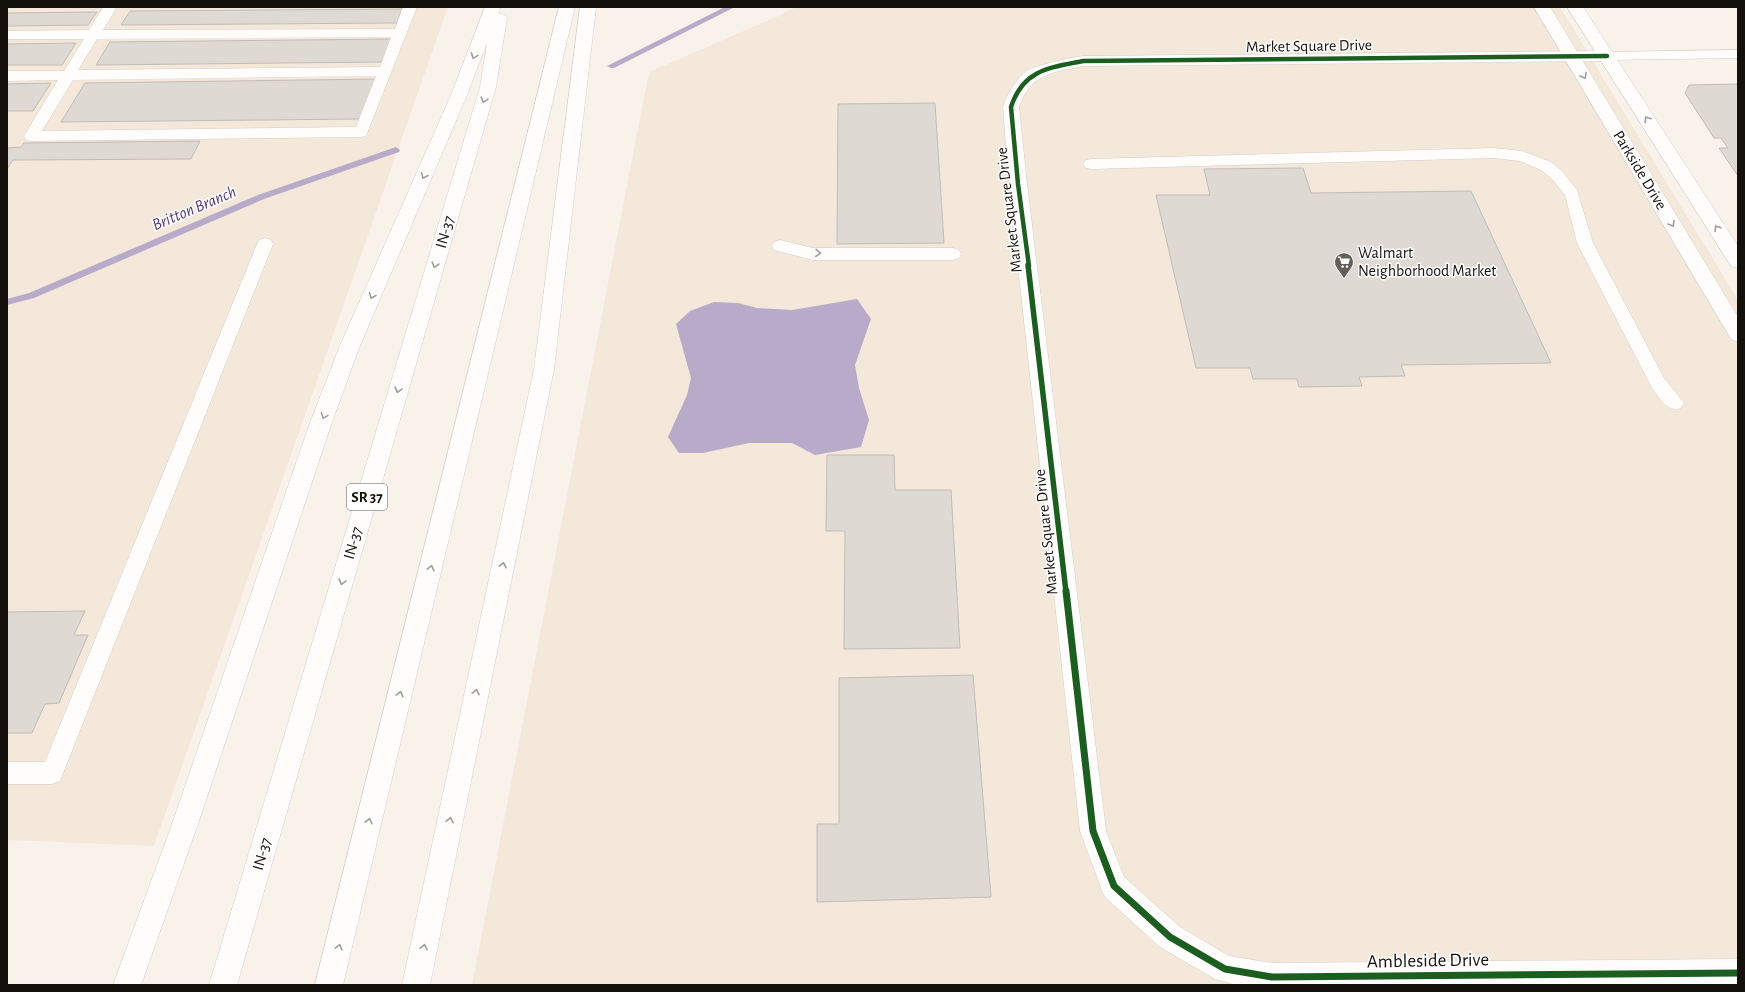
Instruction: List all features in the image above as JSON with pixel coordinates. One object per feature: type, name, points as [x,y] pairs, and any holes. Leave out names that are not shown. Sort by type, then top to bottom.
[{"type":"main road","points":[[127,985],[184,828],[319,428],[350,348],[459,95],[493,7]]},
{"type":"main road","name":"IN-37","points":[[223,985],[488,87],[500,7]]},
{"type":"main road","points":[[330,985],[567,7]]},
{"type":"main road","points":[[416,985],[544,369],[588,7]]},
{"type":"main road","name":"Parkside Drive","points":[[1542,7],[1738,334]]},
{"type":"main road","name":"Parkside Drive","points":[[1575,7],[1738,261]]},
{"type":"main road","name":"Market Square Drive","points":[[1138,908],[1114,886],[1093,831],[1030,277],[1018,184],[1011,107],[1015,95],[1030,76],[1057,66],[1083,61],[1607,56]]},
{"type":"main road","name":"Ambleside Drive","points":[[1138,908],[1170,937],[1225,969],[1273,981],[1738,973]]},
{"type":"lane","points":[[110,7],[32,136],[361,132],[410,7]]},
{"type":"lane","points":[[7,35],[400,33]]},
{"type":"lane","points":[[1607,56],[1738,54]]},
{"type":"lane","points":[[7,76],[385,71]]},
{"type":"lane","points":[[1091,164],[1494,153],[1522,156],[1546,166],[1557,175],[1572,194],[1585,243],[1658,383],[1675,403]]},
{"type":"lane","points":[[7,773],[52,773],[265,244]]},
{"type":"lane","points":[[780,246],[813,254],[953,254]]},
{"type":"shaded area","points":[[7,7],[448,7],[154,846],[7,840]]},
{"type":"shaded area","points":[[796,7],[1560,7],[1738,300],[1738,985],[472,985],[649,72],[781,15]]},
{"type":"shaded area","points":[[857,299],[871,319],[855,365],[859,388],[869,420],[861,447],[815,455],[792,443],[749,443],[703,453],[679,453],[668,437],[687,395],[691,378],[676,324],[690,311],[714,302],[738,303],[757,308],[792,310]]},
{"type":"building","points":[[402,9],[397,23],[121,25],[130,11]]},
{"type":"building","points":[[97,12],[88,25],[7,26],[7,13]]},
{"type":"building","points":[[391,39],[382,62],[96,65],[110,42]]},
{"type":"building","points":[[76,43],[62,65],[7,65],[7,44]]},
{"type":"building","points":[[376,79],[361,119],[61,122],[85,83]]},
{"type":"building","points":[[51,83],[33,111],[7,111],[7,84]]},
{"type":"building","points":[[1738,84],[1738,176],[1719,148],[1728,148],[1721,138],[1714,138],[1685,93],[1689,85]]},
{"type":"building","points":[[935,103],[944,243],[837,244],[838,104]]},
{"type":"building","points":[[200,141],[191,159],[13,160],[7,169],[7,148],[21,147],[24,143]]},
{"type":"building","name":"Walmart Neighborhood Market","points":[[1303,168],[1311,193],[1471,191],[1551,363],[1401,365],[1405,376],[1359,377],[1362,386],[1299,387],[1297,379],[1253,379],[1250,368],[1196,368],[1156,195],[1210,195],[1204,169]]},
{"type":"building","points":[[827,455],[894,455],[895,490],[951,490],[960,648],[844,649],[845,531],[826,531]]},
{"type":"building","points":[[85,611],[74,635],[88,635],[59,703],[45,704],[32,733],[7,733],[7,612]]},
{"type":"building","points":[[973,675],[991,897],[817,902],[817,824],[839,824],[839,678]]},
{"type":"waterway","name":"Britton Branch","points":[[611,66],[731,7]]},
{"type":"waterway","name":"Britton Branch","points":[[7,302],[31,296],[261,197],[396,150]]},
{"type":"cycle path","points":[[1607,56],[1083,61],[1057,66],[1030,76],[1015,95],[1011,107],[1018,184],[1030,277],[1093,831],[1114,886],[1170,937],[1225,969],[1272,977],[1738,973]]},
{"type":"place","name":"Walmart Neighborhood Market","points":[[1344,279]]}]
